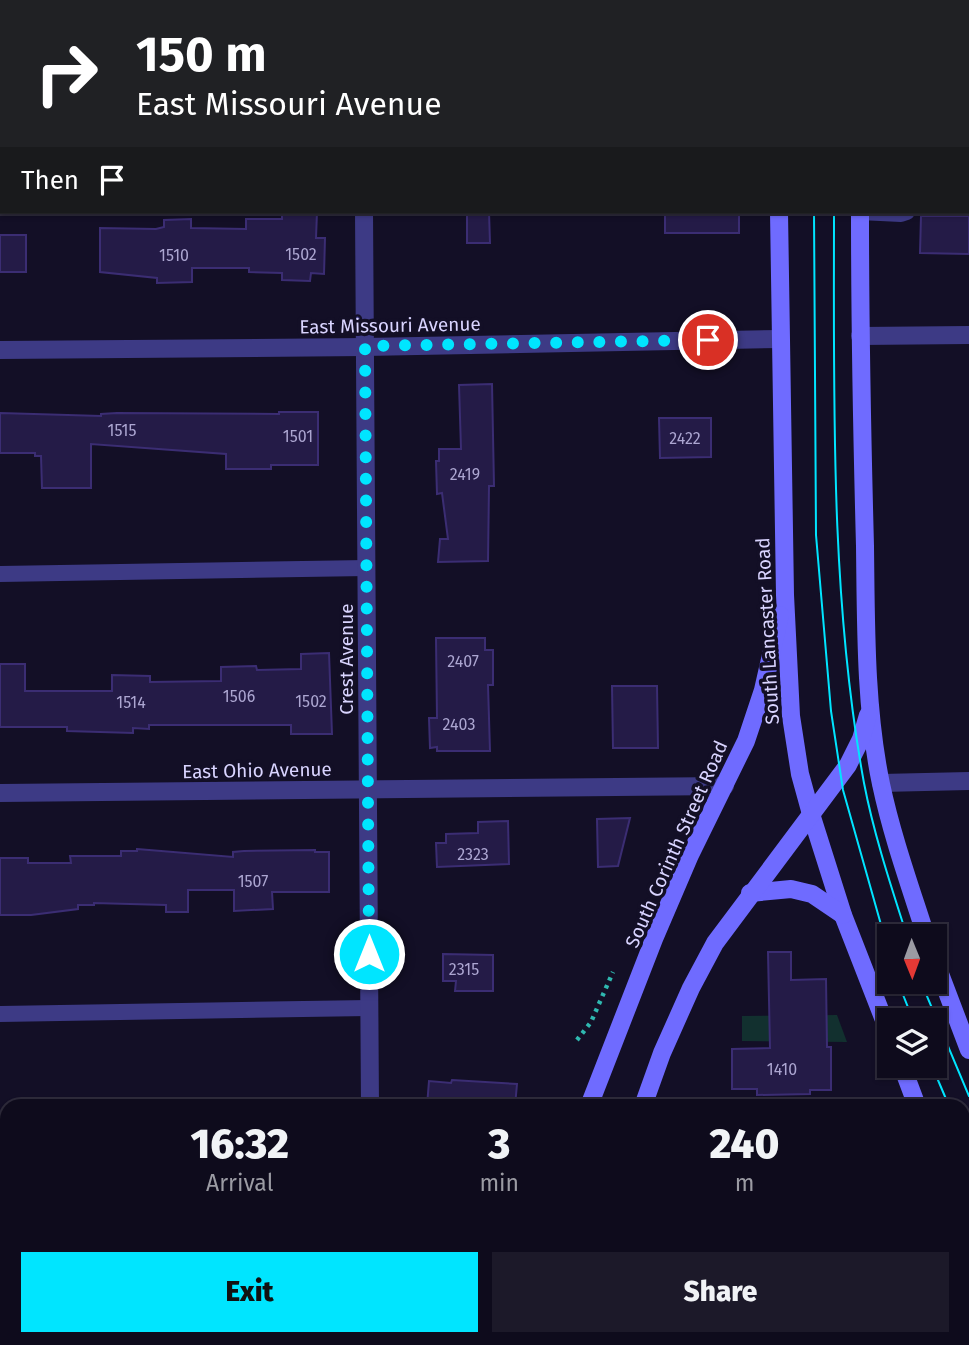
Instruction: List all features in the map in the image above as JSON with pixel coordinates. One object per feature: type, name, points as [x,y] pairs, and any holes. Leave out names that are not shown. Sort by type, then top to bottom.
[{"type":"main road","name":"South Lancaster Road","points":[[779,214],[785,595],[791,716],[800,774],[811,814],[843,915],[879,1008]]},
{"type":"main road","points":[[860,214],[866,606],[871,705],[881,783],[898,849],[922,924]]},
{"type":"main road","name":"South Corinth Street Road","points":[[592,1099],[690,855],[746,741],[763,690],[785,595]]},
{"type":"main road","points":[[646,1099],[662,1053],[715,943],[848,765],[861,739],[871,705]]},
{"type":"main road","points":[[750,893],[791,889],[812,894],[843,915]]},
{"type":"main road","points":[[947,992],[969,1050]]},
{"type":"main road","points":[[906,1078],[914,1099]]},
{"type":"street","name":"Crest Avenue","points":[[364,214],[370,1099]]},
{"type":"street","points":[[860,336],[969,335]]},
{"type":"street","name":"East Missouri Avenue","points":[[0,350],[780,339]]},
{"type":"street","points":[[881,783],[969,781]]},
{"type":"street","name":"East Ohio Avenue","points":[[0,793],[725,786]]},
{"type":"lane","points":[[0,574],[367,568]]},
{"type":"lane","points":[[0,1014],[369,1007]]},
{"type":"path","points":[[577,1040],[591,1022],[613,972]]},
{"type":"green space","points":[[837,1015],[847,1042],[742,1041],[742,1016]]},
{"type":"building","points":[[282,214],[317,214],[316,238],[325,238],[324,274],[311,273],[310,281],[282,280],[282,273],[249,272],[249,268],[192,268],[192,282],[157,283],[157,278],[100,272],[100,228],[156,229],[164,227],[164,220],[191,219],[191,228],[246,229],[246,219],[282,219]]},
{"type":"building","points":[[467,214],[489,214],[490,243],[467,243]]},
{"type":"building","points":[[665,214],[739,214],[739,233],[665,233]]},
{"type":"building","points":[[921,216],[969,216],[969,254],[920,253]]},
{"type":"building","points":[[0,235],[26,235],[26,272],[0,272]]},
{"type":"building","points":[[492,384],[494,486],[489,486],[488,561],[438,562],[440,539],[448,539],[442,493],[437,494],[436,461],[439,461],[439,449],[461,449],[459,385]]},
{"type":"building","points":[[318,412],[318,465],[226,469],[226,454],[91,444],[91,488],[42,488],[41,456],[35,456],[35,453],[0,453],[0,413],[101,416],[117,413]]},
{"type":"building","points":[[659,418],[711,418],[711,457],[660,458]]},
{"type":"building","points":[[436,638],[485,638],[485,650],[493,650],[493,685],[488,685],[490,751],[437,751],[437,747],[430,748],[429,718],[437,718]]},
{"type":"building","points":[[329,653],[332,734],[291,734],[291,725],[149,725],[149,729],[133,728],[133,733],[67,731],[67,727],[0,727],[0,664],[25,664],[25,691],[112,691],[112,675],[150,676],[150,682],[221,681],[221,667],[301,669],[301,654]]},
{"type":"building","points":[[612,686],[657,686],[658,748],[613,748]]},
{"type":"building","points":[[630,818],[618,866],[598,867],[597,819]]},
{"type":"building","points":[[508,821],[509,864],[437,867],[436,843],[446,843],[446,834],[478,833],[478,822]]},
{"type":"building","points":[[137,849],[233,857],[233,852],[244,851],[329,852],[329,892],[272,892],[273,909],[234,911],[234,890],[188,890],[188,912],[166,912],[166,905],[94,903],[78,905],[78,909],[31,915],[0,915],[0,858],[28,858],[28,863],[71,863],[70,856],[121,856],[121,851]]},
{"type":"building","points":[[768,952],[791,952],[791,980],[826,979],[831,1090],[810,1090],[810,1094],[757,1095],[757,1089],[732,1089],[732,1049],[770,1048]]},
{"type":"building","points":[[443,954],[493,955],[493,991],[455,991],[456,981],[443,981]]},
{"type":"building","points":[[452,1080],[517,1084],[516,1099],[428,1099],[429,1081],[451,1083]]},
{"type":"tram line","points":[[814,214],[816,535],[831,711],[843,790],[881,924]]},
{"type":"tram line","points":[[834,214],[836,498],[845,642],[864,783],[883,860],[903,924]]},
{"type":"tram line","points":[[903,994],[908,1008]]},
{"type":"tram line","points":[[926,994],[969,1096]]},
{"type":"tram line","points":[[937,1078],[946,1099]]},
{"type":"route","points":[[369,954],[365,346],[708,340]]}]
